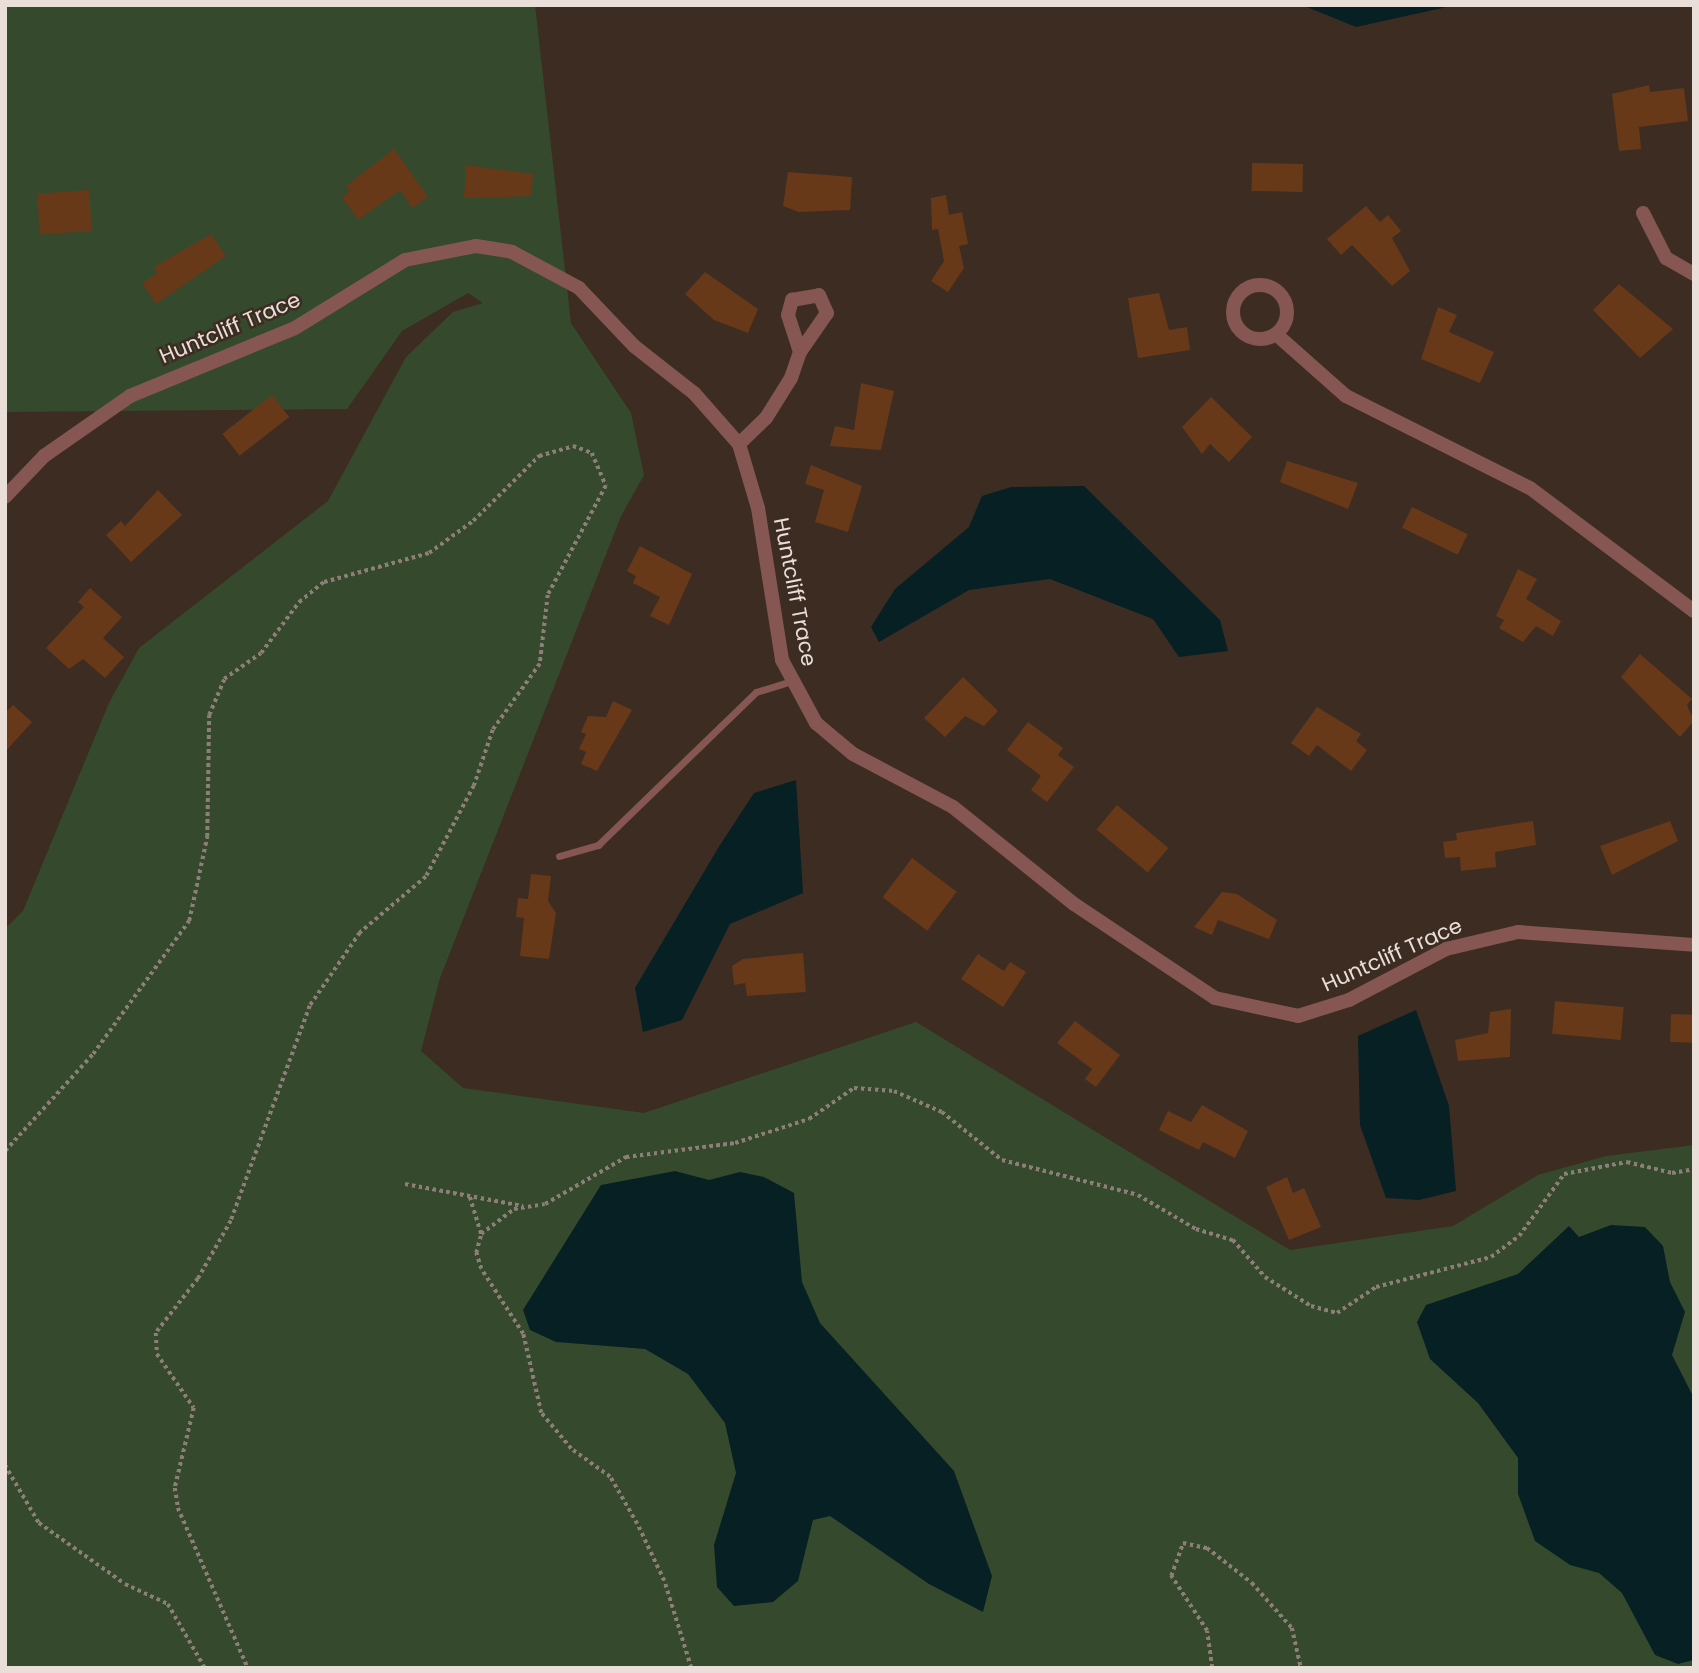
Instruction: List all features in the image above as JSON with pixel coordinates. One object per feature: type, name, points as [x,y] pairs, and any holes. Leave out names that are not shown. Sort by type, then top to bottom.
[{"type":"street","points":[[1643,213],[1666,258],[1694,274]]},
{"type":"street","name":"Huntcliff Trace","points":[[5,497],[44,456],[130,396],[295,328],[405,260],[476,246],[548,266],[579,288],[634,346],[694,393],[739,444],[758,508],[791,681],[816,723],[843,747],[953,807],[1074,904],[1239,1008],[1298,1016],[1316,1011],[1446,950],[1518,932],[1694,944]]},
{"type":"street","points":[[1277,335],[1346,396],[1456,445],[1530,488],[1694,611]]},
{"type":"street","points":[[739,444],[778,403],[800,352]]},
{"type":"lane","points":[[559,856],[598,845],[756,692],[791,681]]},
{"type":"path","points":[[5,1151],[93,1054],[189,921],[207,837],[209,715],[224,679],[261,653],[299,602],[324,582],[429,553],[546,453],[572,446],[592,453],[606,486],[548,595],[540,664],[493,730],[444,850],[426,877],[360,933],[310,1006],[230,1221],[198,1279],[156,1333],[157,1354],[194,1408],[175,1488],[178,1508],[248,1668]]},
{"type":"path","points":[[481,1234],[502,1216],[528,1207],[626,1157],[735,1143],[809,1119],[854,1088],[894,1091],[942,1112],[1002,1160],[1138,1195],[1196,1229],[1233,1240],[1265,1277],[1311,1306],[1337,1313],[1376,1287],[1490,1257],[1520,1236],[1564,1174],[1627,1162],[1672,1173],[1694,1169]]},
{"type":"path","points":[[405,1184],[528,1207]]},
{"type":"path","points":[[470,1197],[481,1234],[476,1253],[523,1335],[541,1413],[571,1449],[610,1477],[664,1581],[691,1668]]},
{"type":"path","points":[[5,1465],[39,1523],[125,1584],[168,1604],[205,1668]]},
{"type":"path","points":[[1212,1668],[1207,1631],[1171,1576],[1183,1543],[1207,1548],[1252,1583],[1292,1628],[1301,1668]]},
{"type":"green space","points":[[5,5],[535,5],[571,323],[631,413],[644,475],[621,516],[440,978],[421,1051],[463,1088],[644,1113],[916,1022],[1290,1250],[1453,1226],[1538,1175],[1606,1156],[1694,1145],[1694,1668],[5,1668],[5,929],[23,911],[109,703],[139,648],[328,501],[406,357],[453,312],[483,303],[468,293],[402,331],[347,409],[5,412]]},
{"type":"water","points":[[1302,5],[1456,5],[1356,27]]},
{"type":"water","points":[[1084,486],[1220,620],[1228,651],[1179,657],[1153,619],[1050,579],[969,590],[879,642],[871,627],[895,589],[969,527],[982,496],[1011,487]]},
{"type":"water","points":[[796,780],[803,893],[730,924],[682,1020],[643,1032],[635,988],[720,845],[754,793]]},
{"type":"water","points":[[1416,1010],[1449,1106],[1456,1191],[1419,1200],[1386,1198],[1360,1125],[1358,1036]]},
{"type":"water","points":[[675,1171],[709,1180],[740,1172],[764,1177],[794,1193],[802,1282],[820,1323],[954,1471],[992,1576],[983,1612],[929,1584],[830,1516],[813,1520],[798,1581],[773,1602],[734,1606],[717,1587],[714,1545],[736,1473],[725,1423],[688,1374],[645,1349],[556,1342],[530,1330],[523,1310],[601,1185]]},
{"type":"water","points":[[1611,1225],[1645,1227],[1663,1246],[1670,1282],[1685,1312],[1672,1355],[1694,1398],[1694,1660],[1678,1664],[1655,1655],[1622,1593],[1599,1573],[1570,1565],[1535,1541],[1518,1494],[1518,1458],[1478,1403],[1430,1359],[1417,1322],[1426,1305],[1518,1274],[1569,1226],[1579,1237]]},
{"type":"building","points":[[1649,85],[1650,92],[1684,88],[1688,121],[1639,127],[1641,149],[1619,151],[1612,94]]},
{"type":"building","points":[[394,149],[428,197],[412,208],[400,190],[358,220],[342,197],[350,191],[346,186]]},
{"type":"building","points":[[1252,163],[1303,164],[1303,192],[1252,191]]},
{"type":"building","points":[[466,165],[533,174],[531,196],[464,198]]},
{"type":"building","points":[[788,172],[852,177],[850,210],[799,212],[783,206]]},
{"type":"building","points":[[89,190],[92,231],[40,235],[37,194]]},
{"type":"building","points":[[946,195],[949,215],[962,212],[968,244],[959,246],[964,268],[948,292],[931,281],[944,261],[938,229],[932,230],[931,198]]},
{"type":"building","points":[[1366,206],[1380,222],[1388,215],[1401,231],[1392,238],[1410,271],[1392,286],[1352,245],[1341,255],[1327,239]]},
{"type":"building","points":[[211,234],[226,256],[156,304],[142,283],[157,273],[154,267]]},
{"type":"building","points":[[705,272],[758,309],[748,333],[714,320],[685,294]]},
{"type":"building","points":[[1619,284],[1673,329],[1640,358],[1593,310]]},
{"type":"building","points":[[1159,293],[1169,330],[1187,327],[1190,350],[1138,358],[1128,298]]},
{"type":"building","points":[[1438,307],[1457,315],[1449,332],[1494,352],[1480,383],[1421,359]]},
{"type":"building","points":[[861,383],[894,391],[881,450],[830,446],[835,426],[854,430]]},
{"type":"building","points":[[272,395],[289,417],[240,456],[222,434]]},
{"type":"building","points":[[1211,397],[1252,437],[1229,462],[1210,444],[1202,454],[1182,427]]},
{"type":"building","points":[[1287,461],[1358,483],[1348,509],[1280,482]]},
{"type":"building","points":[[811,465],[862,486],[848,532],[815,522],[824,490],[805,484]]},
{"type":"building","points":[[158,490],[182,515],[131,562],[106,535],[121,521],[125,526]]},
{"type":"building","points":[[1412,507],[1468,534],[1458,555],[1402,528]]},
{"type":"building","points":[[640,546],[692,574],[669,625],[650,616],[660,597],[633,583],[636,576],[627,571]]},
{"type":"building","points":[[1518,569],[1537,579],[1526,599],[1561,621],[1553,636],[1536,626],[1523,642],[1499,628],[1504,620],[1496,616]]},
{"type":"building","points":[[90,588],[122,617],[103,638],[124,657],[105,678],[83,659],[69,669],[46,648],[84,607],[78,602]]},
{"type":"building","points":[[1640,654],[1692,699],[1687,705],[1694,721],[1680,737],[1621,677]]},
{"type":"building","points":[[963,677],[998,711],[984,726],[965,716],[945,737],[924,718]]},
{"type":"building","points":[[613,701],[632,710],[597,771],[581,764],[586,752],[579,749],[586,734],[581,732],[588,716],[606,717]]},
{"type":"building","points":[[13,705],[32,722],[5,752],[5,713]]},
{"type":"building","points":[[1317,707],[1361,734],[1356,741],[1367,750],[1351,771],[1317,745],[1309,756],[1291,743]]},
{"type":"building","points":[[1028,722],[1063,748],[1058,755],[1074,767],[1047,802],[1031,790],[1041,776],[1007,750]]},
{"type":"building","points":[[1117,805],[1168,848],[1148,873],[1096,830]]},
{"type":"building","points":[[1533,821],[1536,845],[1495,852],[1496,867],[1461,871],[1460,857],[1445,858],[1443,842],[1457,840],[1456,833]]},
{"type":"building","points":[[1670,821],[1678,841],[1612,875],[1600,846]]},
{"type":"building","points":[[912,858],[957,892],[927,931],[883,897]]},
{"type":"building","points":[[531,874],[551,876],[548,901],[556,913],[549,959],[520,956],[524,918],[516,917],[518,898],[528,899]]},
{"type":"building","points":[[1222,892],[1237,894],[1277,920],[1269,939],[1218,920],[1212,935],[1194,927]]},
{"type":"building","points":[[803,953],[806,992],[747,996],[745,983],[734,985],[732,966],[743,959]]},
{"type":"building","points":[[978,954],[1004,971],[1010,962],[1026,972],[1003,1007],[961,979]]},
{"type":"building","points":[[1555,1001],[1624,1007],[1621,1040],[1552,1034]]},
{"type":"building","points":[[1511,1009],[1510,1057],[1458,1061],[1455,1040],[1488,1033],[1490,1012]]},
{"type":"building","points":[[1671,1014],[1694,1015],[1693,1043],[1670,1042]]},
{"type":"building","points":[[1075,1021],[1120,1055],[1096,1087],[1085,1079],[1092,1069],[1057,1043]]},
{"type":"building","points":[[1202,1105],[1248,1131],[1235,1158],[1203,1142],[1199,1150],[1159,1130],[1168,1111],[1191,1122]]},
{"type":"building","points":[[1287,1177],[1293,1193],[1304,1188],[1321,1227],[1289,1240],[1266,1187]]}]
